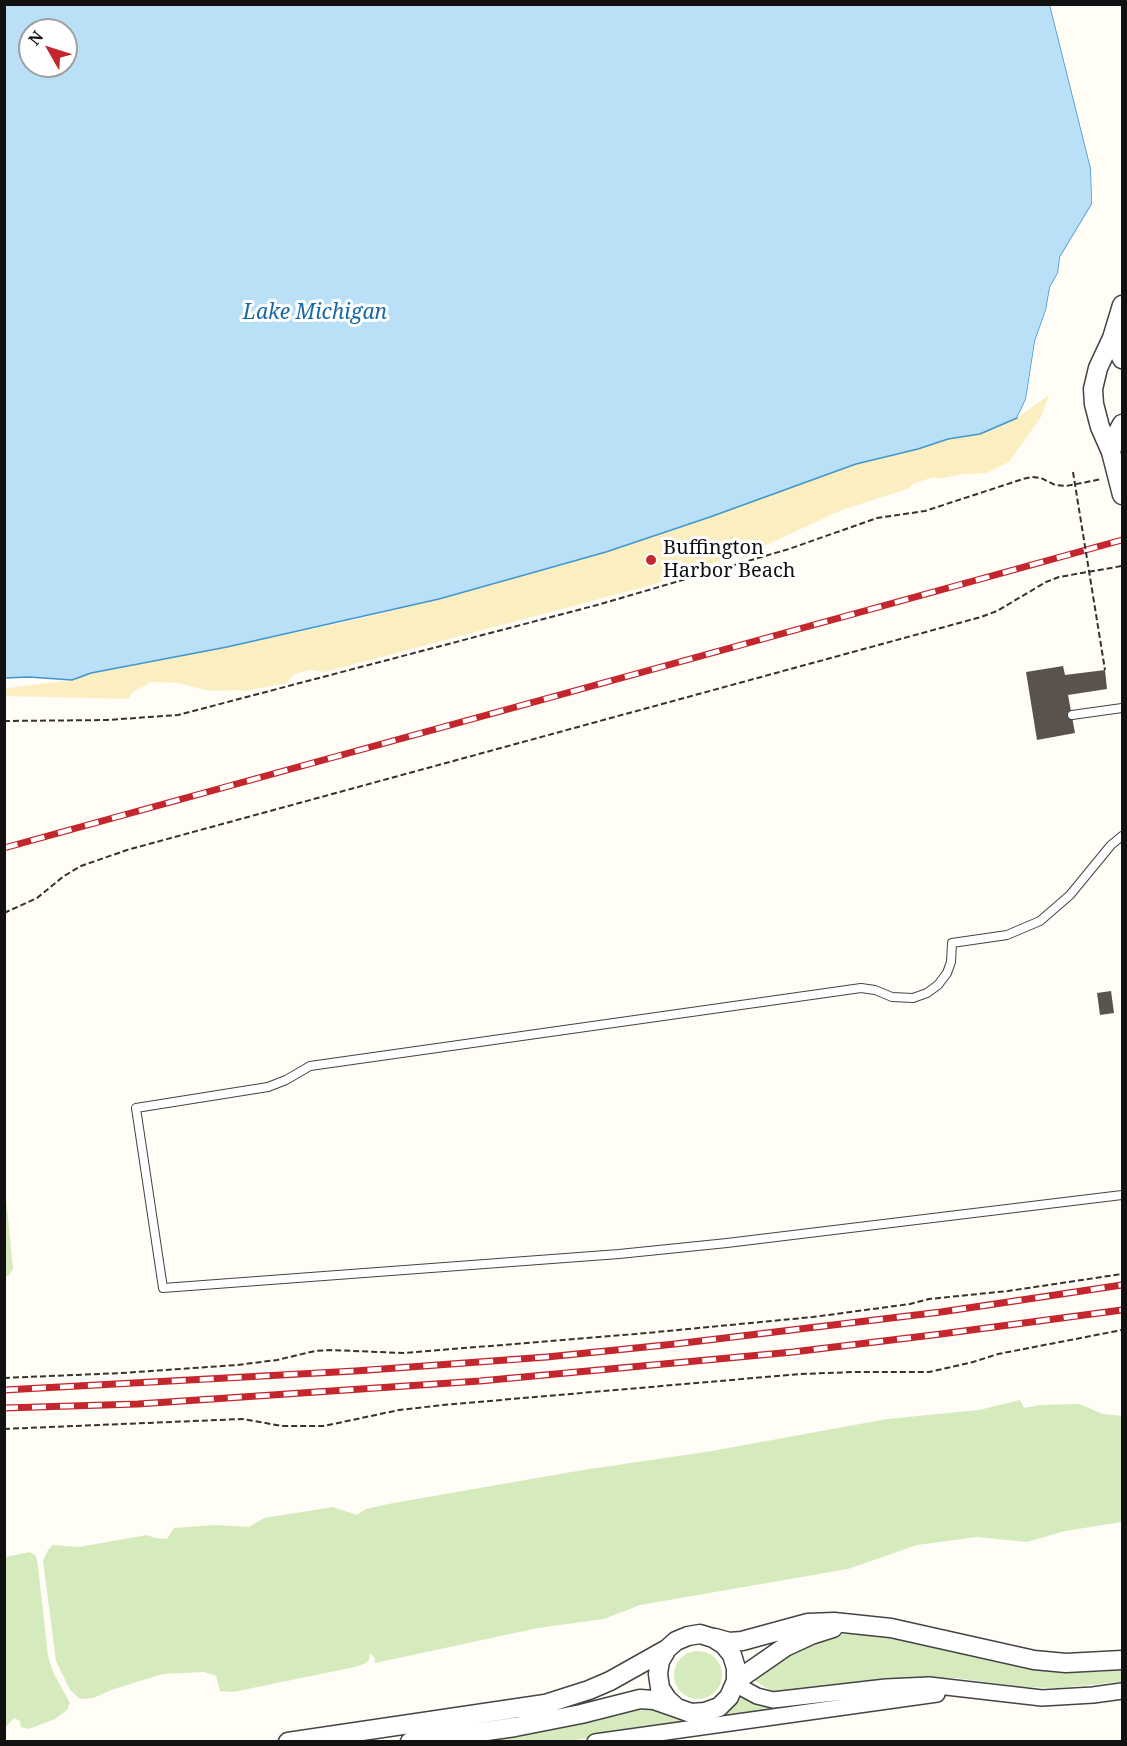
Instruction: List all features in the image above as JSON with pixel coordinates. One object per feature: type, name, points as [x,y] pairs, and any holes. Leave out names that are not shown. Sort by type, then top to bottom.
[{"type":"street","points":[[1122,307],[1112,338],[1098,368],[1093,388],[1094,404],[1100,427],[1111,452],[1122,495]]},
{"type":"street","points":[[1112,338],[1122,359]]},
{"type":"street","points":[[1111,452],[1122,424]]},
{"type":"street","points":[[288,1742],[545,1704],[610,1681],[688,1636],[700,1635],[729,1642],[742,1641],[808,1623],[834,1622],[891,1628],[1034,1660],[1066,1663],[1122,1660]]},
{"type":"street","points":[[736,1683],[785,1647],[827,1630],[860,1624]]},
{"type":"street","points":[[410,1742],[515,1727],[640,1699],[654,1700],[691,1713],[705,1712],[719,1707],[729,1697],[736,1683],[736,1668],[732,1655],[724,1645],[713,1638]]},
{"type":"street","points":[[667,1649],[660,1661],[659,1681],[667,1699],[677,1708]]},
{"type":"street","points":[[736,1683],[757,1696],[773,1700],[886,1687],[929,1685],[1042,1698],[1122,1691]]},
{"type":"street","points":[[595,1742],[974,1691]]},
{"type":"lane","points":[[1072,715],[1122,708]]},
{"type":"lane","points":[[1122,836],[1111,845],[1070,895],[1040,921],[1007,935],[952,943],[951,962],[947,973],[938,985],[927,993],[913,998],[892,997],[875,990],[861,988],[752,1003],[310,1066],[268,1087],[136,1108],[163,1288],[630,1253],[1122,1195]]},
{"type":"path","points":[[1073,472],[1104,670]]},
{"type":"path","points":[[4,721],[107,720],[178,715],[597,605],[789,549],[877,518],[925,511],[1023,479],[1041,478],[1055,485],[1066,486],[1117,475]]},
{"type":"path","points":[[4,913],[37,898],[64,876],[81,866],[127,850],[981,617],[998,611],[1046,582],[1122,566]]},
{"type":"path","points":[[4,1378],[237,1365],[329,1350],[404,1353],[446,1351],[825,1316],[910,1304],[929,1299],[1122,1274]]},
{"type":"path","points":[[4,1429],[243,1419],[282,1426],[324,1426],[399,1410],[800,1374],[929,1372],[963,1365],[998,1354],[1122,1330]]},
{"type":"green space","points":[[5,1187],[13,1269],[5,1277]]},
{"type":"green space","points":[[1020,1400],[1024,1408],[1040,1405],[1079,1404],[1103,1414],[1122,1416],[1122,1522],[1065,1531],[1027,1542],[977,1537],[917,1545],[848,1569],[640,1605],[604,1619],[538,1628],[375,1663],[375,1658],[370,1653],[369,1660],[355,1667],[233,1692],[220,1691],[216,1676],[204,1672],[163,1674],[93,1698],[80,1699],[70,1690],[56,1661],[43,1561],[53,1545],[79,1547],[147,1535],[167,1539],[174,1528],[215,1525],[249,1527],[264,1518],[333,1507],[357,1515],[366,1509],[388,1504],[583,1470],[712,1451],[887,1419],[979,1410]]},
{"type":"green space","points":[[30,1552],[36,1556],[38,1566],[48,1656],[53,1672],[70,1703],[67,1710],[55,1719],[29,1729],[21,1727],[20,1721],[14,1718],[5,1728],[5,1557]]},
{"type":"green space","points":[[844,1634],[888,1637],[1059,1672],[1100,1672],[1122,1669],[1122,1682],[1057,1688],[1023,1687],[956,1678],[918,1678],[775,1693],[752,1679],[773,1661],[826,1638]]},
{"type":"green space","points":[[693,1651],[703,1651],[715,1658],[722,1670],[722,1680],[715,1692],[703,1699],[693,1699],[678,1688],[674,1680],[674,1670],[685,1655]]},
{"type":"green space","points":[[740,1692],[755,1704],[771,1707],[772,1712],[567,1741],[447,1742],[650,1706],[677,1715]]},
{"type":"sand","name":"Buffington Harbor Beach","points":[[1049,395],[1041,417],[1009,462],[987,473],[963,474],[938,479],[934,477],[915,483],[907,489],[842,510],[768,544],[648,586],[325,672],[311,670],[294,674],[287,683],[245,691],[209,691],[178,683],[151,682],[134,691],[128,699],[5,696],[5,690],[8,688],[72,680],[91,673],[350,621],[439,599],[606,552],[856,464],[948,439],[980,434],[1017,418]]},
{"type":"water","name":"Lake Michigan","points":[[4,5],[1050,5],[1091,169],[1092,204],[1060,257],[1058,273],[1050,287],[1046,310],[1035,341],[1026,399],[1017,418],[980,434],[948,439],[856,464],[606,552],[439,599],[227,647],[91,673],[72,680],[5,678]]},
{"type":"pier","points":[[1053,4],[1094,168],[1095,205],[1063,258],[1061,274],[1053,288],[1049,311],[1038,342],[1029,400],[1023,414],[1017,418],[1026,399],[1035,341],[1046,310],[1050,287],[1058,273],[1060,257],[1092,204],[1091,169],[1050,5]]},
{"type":"building","points":[[1063,666],[1065,675],[1105,670],[1107,689],[1068,695],[1075,733],[1037,740],[1026,672]]},
{"type":"building","points":[[1111,991],[1114,1013],[1100,1015],[1097,993]]},
{"type":"railway","points":[[4,848],[1122,540]]},
{"type":"railway","points":[[4,1390],[355,1371],[547,1357],[941,1312],[1122,1285]]},
{"type":"railway","points":[[4,1408],[138,1404],[480,1381],[793,1352],[1122,1310]]},
{"type":"place","name":"Buffington Harbor Beach","points":[[651,560]]}]
